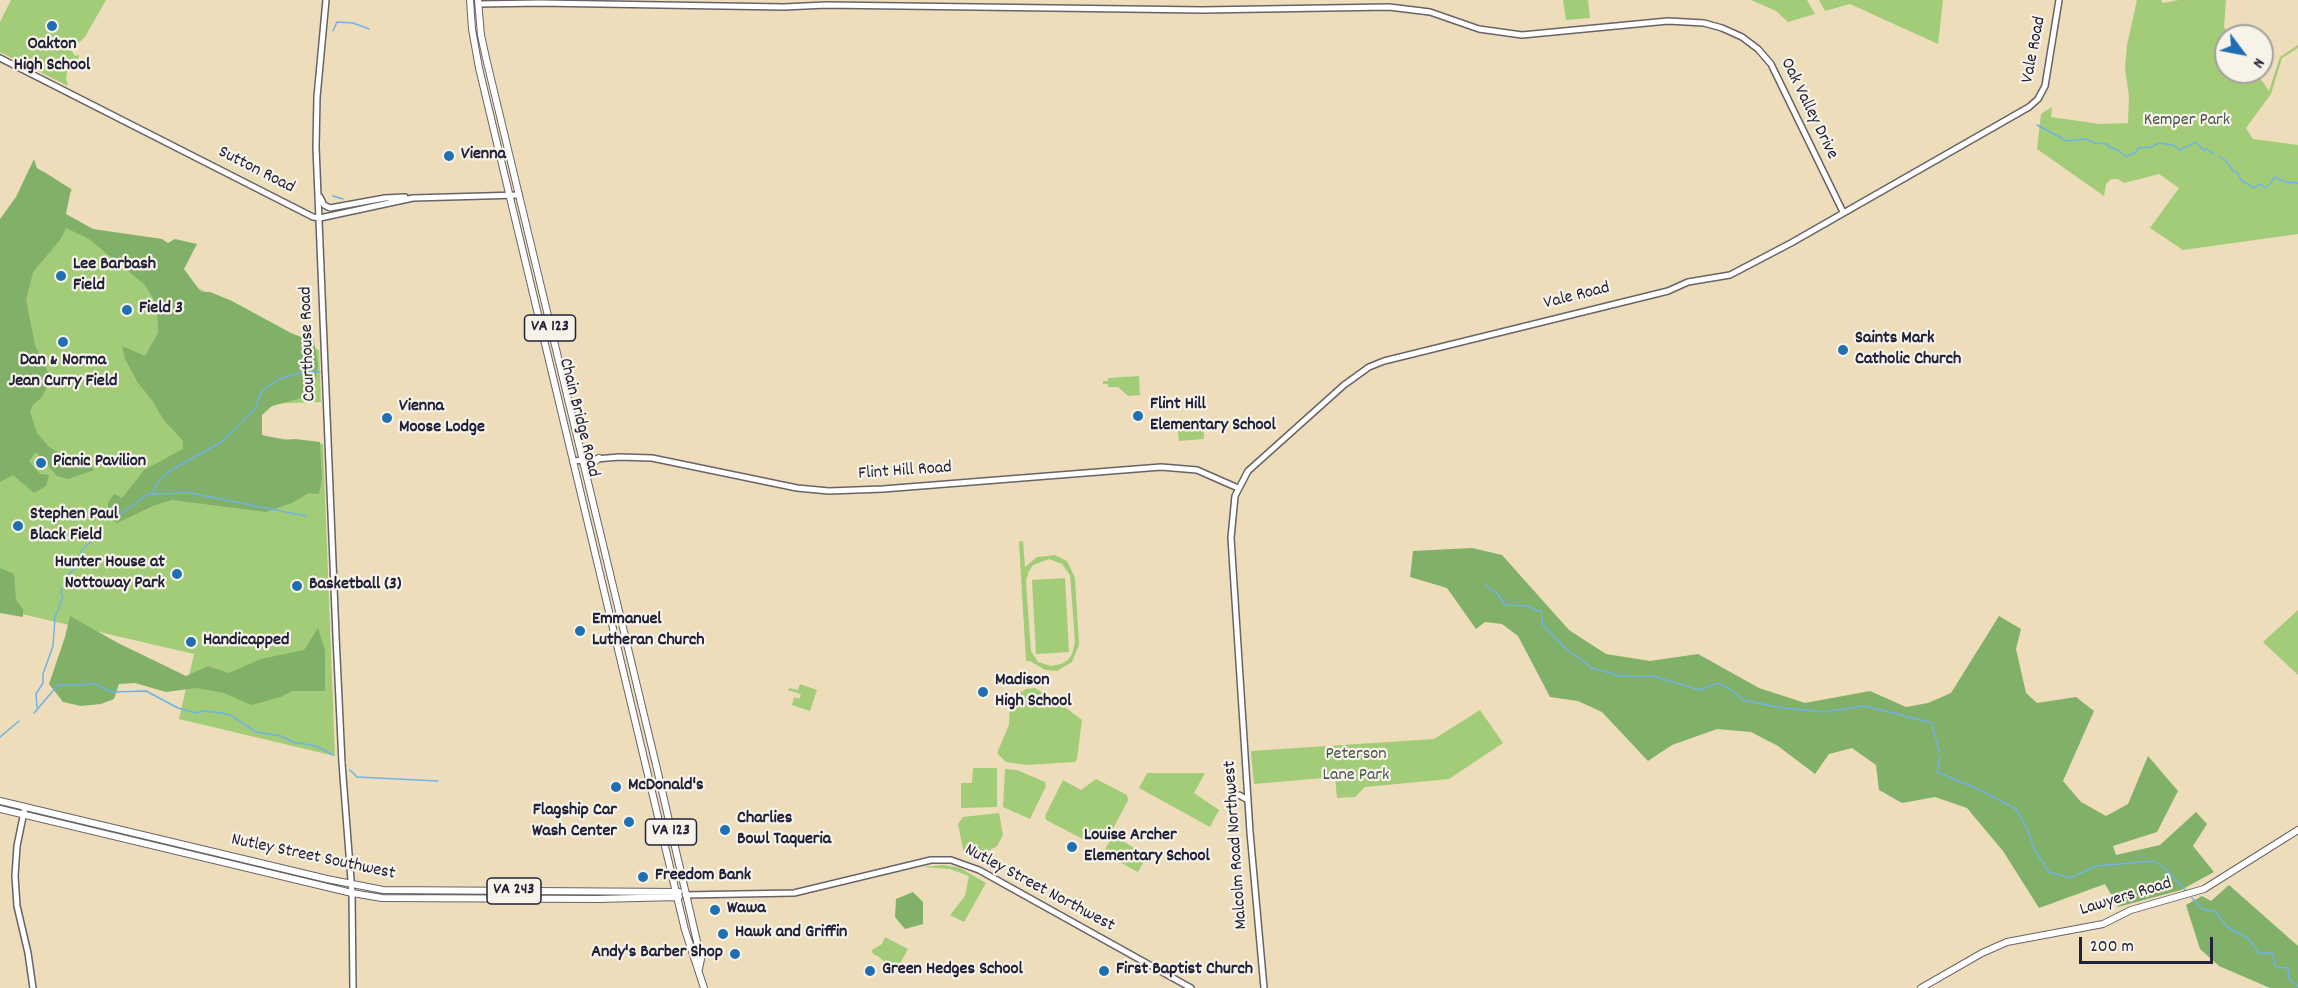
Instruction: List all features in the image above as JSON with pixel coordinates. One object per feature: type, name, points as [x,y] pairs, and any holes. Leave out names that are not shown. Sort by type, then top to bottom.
[{"type":"main road","name":"Chain Bridge Road","points":[[470,0],[474,45],[677,894]]},
{"type":"main road","name":"Chain Bridge Road","points":[[478,2],[486,58],[686,895]]},
{"type":"main road","points":[[586,479],[590,466],[599,458]]},
{"type":"main road","name":"Nutley Street Southwest","points":[[0,801],[352,885],[383,890],[686,895]]},
{"type":"main road","name":"Nutley Street Southwest","points":[[0,809],[352,894],[382,898],[419,900],[677,894]]},
{"type":"main road","name":"Lawyers Road","points":[[1921,988],[1982,953],[2007,942],[2103,924],[2131,910],[2204,889],[2298,830]]},
{"type":"main road","name":"VA 123","points":[[677,894],[692,955],[704,988]]},
{"type":"main road","name":"VA 123","points":[[686,895],[701,959],[699,969]]},
{"type":"street","name":"Courthouse Road","points":[[326,0],[316,112],[318,190],[342,763],[352,885],[353,988]]},
{"type":"street","name":"Vale Road","points":[[1241,700],[1231,538],[1233,504],[1238,488],[1248,471],[1260,459],[1344,385],[1376,364],[1668,291],[1688,282],[1730,275],[1785,247],[2034,103],[2042,93],[2047,78],[2059,0]]},
{"type":"street","name":"Oak Valley Drive","points":[[478,2],[1202,10],[1389,7],[1430,12],[1479,29],[1522,35],[1668,21],[1704,23],[1742,37],[1758,49],[1771,64],[1843,212]]},
{"type":"street","name":"Sutton Road","points":[[0,58],[305,213],[320,218]]},
{"type":"street","points":[[318,190],[322,203],[328,208],[385,198],[519,195]]},
{"type":"street","points":[[320,218],[413,198]]},
{"type":"street","name":"Flint Hill Road","points":[[573,462],[599,458],[652,458],[797,488],[829,491],[883,489],[1161,467],[1197,470],[1238,488]]},
{"type":"street","name":"Malcolm Road Northwest","points":[[1241,700],[1264,988]]},
{"type":"street","points":[[1232,798],[1239,795],[1248,800]]},
{"type":"street","points":[[25,807],[17,846],[15,876],[17,906],[33,988]]},
{"type":"street","name":"Nutley Street Northwest","points":[[686,895],[794,892],[931,860],[951,860],[979,870],[1191,988]]},
{"type":"green space","name":"Oakton High School","points":[[11,0],[106,0],[85,37],[71,50],[75,56],[79,55],[79,57],[67,72],[68,86],[0,52],[0,22]]},
{"type":"green space","points":[[1563,0],[1588,0],[1590,18],[1566,20]]},
{"type":"green space","points":[[1751,0],[1807,0],[1815,14],[1788,22],[1776,11]]},
{"type":"green space","points":[[1819,0],[1943,0],[1938,44],[1850,4],[1825,11]]},
{"type":"green space","name":"Kemper Park","points":[[2137,0],[2161,0],[2163,3],[2179,0],[2226,0],[2224,24],[2214,24],[2214,84],[2264,84],[2269,91],[2271,84],[2274,84],[2274,76],[2280,57],[2298,45],[2298,48],[2282,58],[2271,94],[2246,128],[2253,139],[2298,145],[2298,234],[2183,250],[2150,228],[2179,188],[2159,174],[2124,183],[2118,179],[2111,179],[2106,184],[2104,196],[2037,149],[2041,114],[2052,107],[2051,117],[2100,124],[2128,123],[2129,96],[2125,68],[2127,45]]},
{"type":"green space","points":[[34,159],[37,168],[71,189],[66,214],[93,229],[162,239],[168,243],[175,239],[197,244],[184,269],[201,292],[210,292],[232,301],[301,337],[313,335],[318,366],[312,395],[272,406],[262,415],[262,435],[285,440],[320,442],[322,479],[319,494],[309,493],[292,503],[266,512],[172,500],[155,505],[117,523],[107,517],[108,503],[114,494],[122,498],[144,470],[183,449],[183,441],[163,419],[152,400],[138,383],[125,359],[122,346],[145,356],[158,333],[157,305],[145,285],[89,239],[66,228],[60,240],[33,272],[26,300],[35,345],[51,378],[42,397],[33,405],[30,412],[37,433],[49,447],[74,461],[88,464],[94,470],[68,479],[57,476],[36,452],[29,461],[40,474],[49,475],[46,486],[34,493],[13,475],[0,482],[0,219],[16,197]]},
{"type":"green space","points":[[43,171],[72,190],[57,216],[319,350],[321,402],[260,404],[262,436],[323,444],[335,756],[179,719],[194,654],[0,609],[0,221],[7,225]]},
{"type":"green space","points":[[1139,376],[1140,395],[1128,396],[1118,387],[1108,387],[1108,384],[1103,384],[1103,381],[1108,381],[1108,378]]},
{"type":"green space","points":[[1203,423],[1204,439],[1179,441],[1177,425]]},
{"type":"green space","points":[[1023,541],[1025,567],[1037,557],[1055,555],[1067,561],[1075,578],[1079,645],[1072,662],[1057,671],[1045,670],[1026,661],[1019,542]],"holes":[[[1049,559],[1062,564],[1070,575],[1075,642],[1068,660],[1051,666],[1038,662],[1031,651],[1026,581],[1033,565]]]},
{"type":"green space","points":[[1472,548],[1502,555],[1569,630],[1606,654],[1650,661],[1698,654],[1759,688],[1805,703],[1870,691],[1906,707],[1928,703],[1951,693],[1999,616],[2021,629],[2016,649],[2026,693],[2037,703],[2076,697],[2094,711],[2063,781],[2081,802],[2106,816],[2128,804],[2148,756],[2178,791],[2157,832],[2113,846],[2116,855],[2160,845],[2196,812],[2207,824],[2193,846],[2214,872],[2181,890],[2118,907],[2105,884],[2039,908],[2003,851],[1967,808],[1935,797],[1902,803],[1879,790],[1876,765],[1852,748],[1829,754],[1815,774],[1778,746],[1751,732],[1717,729],[1672,745],[1648,761],[1602,712],[1578,701],[1550,697],[1518,636],[1502,624],[1485,622],[1476,629],[1447,588],[1410,577],[1413,551]]},
{"type":"green space","points":[[0,568],[14,574],[16,600],[23,609],[23,617],[0,613]]},
{"type":"green space","points":[[1065,578],[1069,652],[1036,654],[1032,580]]},
{"type":"green space","points":[[2298,610],[2298,675],[2263,642]]},
{"type":"green space","points":[[70,616],[118,643],[186,676],[208,666],[229,673],[261,659],[304,650],[318,628],[325,650],[325,691],[292,691],[281,697],[251,705],[224,693],[196,688],[166,692],[135,683],[119,684],[114,699],[101,704],[81,706],[63,702],[49,684]]},
{"type":"green space","points":[[800,684],[817,690],[810,711],[792,705],[794,697],[799,699],[801,694],[788,690],[789,688],[798,690]]},
{"type":"green space","points":[[1035,688],[1082,720],[1075,762],[1026,765],[1006,762],[997,753],[1009,725],[1010,700],[1026,689]]},
{"type":"green space","name":"Peterson Lane Park","points":[[1480,710],[1503,743],[1449,779],[1365,787],[1355,797],[1337,798],[1335,777],[1254,784],[1251,751],[1434,739]]},
{"type":"green space","points":[[973,768],[997,768],[997,807],[961,808],[961,783],[972,783]]},
{"type":"green space","points":[[1005,769],[1017,770],[1045,782],[1046,786],[1030,819],[1003,807]]},
{"type":"green space","points":[[1147,773],[1205,773],[1194,793],[1219,810],[1210,827],[1139,788]]},
{"type":"green space","points":[[1096,779],[1127,795],[1128,800],[1111,833],[1093,833],[1083,839],[1046,820],[1045,816],[1063,780],[1081,790]]},
{"type":"green space","points":[[999,813],[1003,835],[997,846],[978,857],[972,858],[964,854],[958,824],[963,817]]},
{"type":"green space","points":[[1113,835],[1147,856],[1138,872],[1103,853]]},
{"type":"green space","points":[[944,865],[960,868],[986,883],[964,922],[950,915],[965,896],[969,876],[950,869],[923,867]]},
{"type":"green space","points":[[2229,885],[2298,946],[2298,988],[2270,988],[2219,966],[2200,949],[2186,905],[2202,896],[2211,901]]},
{"type":"green space","points":[[913,892],[923,902],[923,924],[905,929],[895,917],[896,899]]},
{"type":"green space","points":[[885,937],[908,949],[898,967],[888,965],[873,954],[872,950],[882,944]]},
{"type":"waterway","points":[[333,31],[337,22],[353,23],[369,29]]},
{"type":"waterway","points":[[2037,125],[2067,141],[2087,139],[2094,143],[2107,144],[2126,157],[2136,152],[2138,148],[2152,147],[2159,143],[2173,145],[2180,150],[2196,142],[2203,150],[2207,149],[2214,154]]},
{"type":"waterway","points":[[2219,156],[2234,172],[2237,172],[2241,180],[2254,188],[2260,184],[2265,188],[2274,177],[2285,182],[2298,183]]},
{"type":"waterway","points":[[333,196],[343,199]]},
{"type":"waterway","points":[[242,422],[256,407],[261,392],[279,379],[306,371],[320,372]]},
{"type":"waterway","points":[[152,494],[158,482],[168,472],[221,442],[239,425]]},
{"type":"waterway","points":[[114,519],[148,494],[190,493],[306,516]]},
{"type":"waterway","points":[[64,582],[65,577],[74,569],[82,550],[102,532]]},
{"type":"waterway","points":[[1485,585],[1498,594],[1505,605],[1527,606],[1541,612],[1543,625],[1564,647],[1592,668],[1620,676],[1653,676],[1700,690],[1718,683],[1743,700],[1783,708],[1825,712],[1863,706],[1886,711],[1932,723],[1939,752]]},
{"type":"waterway","points":[[37,707],[36,694],[43,683],[43,674],[53,646],[55,617],[63,597],[62,588]]},
{"type":"waterway","points":[[34,713],[58,685],[92,683],[112,692],[146,691],[178,708],[196,713],[204,711],[230,715],[256,732],[316,746],[333,755]]},
{"type":"waterway","points":[[0,737],[19,721]]},
{"type":"waterway","points":[[1940,757],[1937,772],[1978,789],[2016,809],[2027,828],[2034,849],[2049,872],[2070,878],[2096,866],[2154,861],[2166,869],[2186,891]]},
{"type":"waterway","points":[[350,770],[357,777],[438,781]]},
{"type":"waterway","points":[[2192,898],[2202,909],[2216,912],[2227,927],[2248,938],[2259,953],[2272,953],[2276,967],[2288,968],[2289,979],[2298,986]]},
{"type":"place","name":"Oakton High School","points":[[52,26]]},
{"type":"place","name":"Vienna","points":[[449,156]]},
{"type":"place","name":"Lee Barbash Field","points":[[61,276]]},
{"type":"place","name":"Field 3","points":[[127,310]]},
{"type":"place","name":"Dan & Norma Jean Curry Field","points":[[63,342]]},
{"type":"place","name":"Saints Mark Catholic Church","points":[[1843,350]]},
{"type":"place","name":"Flint Hill Elementary School","points":[[1138,416]]},
{"type":"place","name":"Vienna Moose Lodge","points":[[387,418]]},
{"type":"place","name":"Picnic Pavilion","points":[[41,463]]},
{"type":"place","name":"Stephen Paul Black Field","points":[[18,526]]},
{"type":"place","name":"Hunter House at Nottoway Park","points":[[177,574]]},
{"type":"place","name":"Basketball (3)","points":[[297,586]]},
{"type":"place","name":"Emmanuel Lutheran Church","points":[[580,631]]},
{"type":"place","name":"Handicapped","points":[[191,642]]},
{"type":"place","name":"Madison High School","points":[[983,692]]},
{"type":"place","name":"McDonald's","points":[[616,787]]},
{"type":"place","name":"Flagship Car Wash Center","points":[[629,822]]},
{"type":"place","name":"Charlies Bowl Taqueria","points":[[725,830]]},
{"type":"place","name":"Louise Archer Elementary School","points":[[1072,847]]},
{"type":"place","name":"Freedom Bank","points":[[643,877]]},
{"type":"place","name":"Wawa","points":[[715,910]]},
{"type":"place","name":"Hawk and Griffin","points":[[723,934]]},
{"type":"place","name":"Andy's Barber Shop","points":[[735,954]]},
{"type":"place","name":"Green Hedges School","points":[[870,971]]},
{"type":"place","name":"First Baptist Church","points":[[1104,971]]}]
